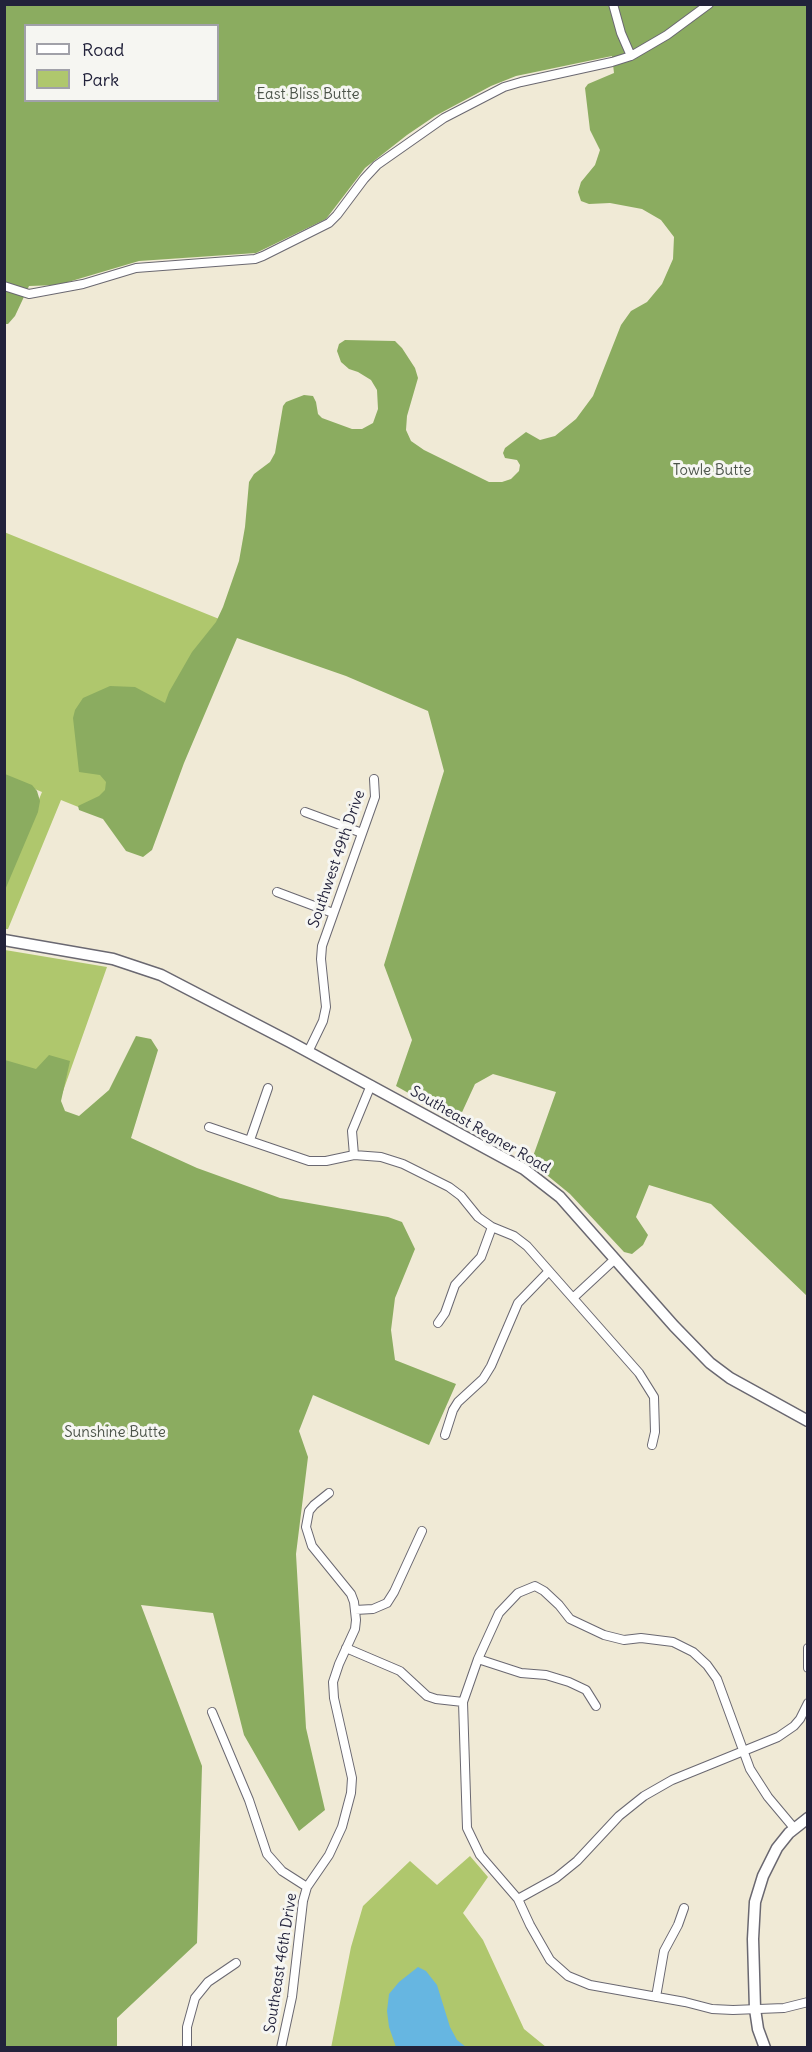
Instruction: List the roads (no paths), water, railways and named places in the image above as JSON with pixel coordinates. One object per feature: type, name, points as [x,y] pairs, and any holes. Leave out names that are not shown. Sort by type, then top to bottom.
[{"type":"main road","name":"Southeast Regner Road","points":[[4,940],[113,958],[138,965],[182,984],[536,1177],[560,1197],[674,1326],[710,1363],[730,1378],[807,1421]]},
{"type":"main road","points":[[765,2048],[758,2029],[755,2009],[753,1939],[755,1902],[772,1857],[783,1840],[807,1818]]},
{"type":"street","points":[[613,4],[630,56]]},
{"type":"street","points":[[4,286],[24,294],[34,294],[83,284],[136,268],[255,259],[263,256],[329,223],[377,165],[444,118],[513,84],[630,56],[667,35],[709,4]]},
{"type":"street","name":"Southwest 49th Drive","points":[[308,1052],[323,1021],[326,1007],[321,959],[324,940],[375,797],[374,779]]},
{"type":"street","points":[[305,812],[362,833]]},
{"type":"street","points":[[277,892],[333,913]]},
{"type":"street","points":[[354,1155],[352,1131],[371,1085]]},
{"type":"street","points":[[250,1140],[268,1088]]},
{"type":"street","points":[[209,1126],[309,1161],[326,1161],[354,1155],[381,1157],[403,1164],[449,1187],[461,1196],[478,1217],[492,1227],[514,1236],[527,1246],[639,1373],[657,1397],[652,1445]]},
{"type":"street","points":[[438,1323],[446,1313],[456,1285],[481,1257],[492,1227]]},
{"type":"street","points":[[573,1298],[615,1259]]},
{"type":"street","points":[[445,1435],[458,1402],[483,1378],[491,1366],[518,1303],[549,1271]]},
{"type":"street","points":[[329,1493],[309,1511],[306,1527],[308,1538],[351,1594],[355,1610],[373,1609],[387,1603],[422,1531]]},
{"type":"street","points":[[794,1828],[760,1786],[742,1752],[717,1679],[707,1665],[693,1652],[673,1642],[640,1638],[624,1640],[604,1635],[570,1619],[552,1598],[535,1586],[518,1593],[499,1613],[478,1659],[463,1702],[467,1828],[480,1856],[518,1899],[550,1960],[568,1976],[590,1985],[712,2009],[784,2008],[807,2002]]},
{"type":"street","name":"Southeast 46th Drive","points":[[281,2048],[292,1997],[301,1913],[308,1887],[329,1855],[342,1827],[351,1792],[349,1761],[334,1698],[333,1682],[355,1629],[355,1610]]},
{"type":"street","points":[[346,1648],[400,1671],[427,1696],[463,1702]]},
{"type":"street","points":[[807,1648],[807,1668]]},
{"type":"street","points":[[478,1659],[521,1673],[546,1675],[569,1682],[586,1690],[596,1706]]},
{"type":"street","points":[[518,1899],[556,1878],[576,1861],[619,1816],[644,1796],[672,1780],[778,1737],[800,1719],[807,1703]]},
{"type":"street","points":[[212,1712],[249,1800],[267,1854],[282,1871],[308,1887]]},
{"type":"street","points":[[656,1997],[664,1951],[684,1908]]},
{"type":"street","points":[[187,2048],[187,2027],[195,1998],[208,1982],[236,1963]]},
{"type":"water","points":[[418,1967],[426,1971],[437,1985],[450,2027],[457,2040],[466,2047],[396,2047],[389,2027],[387,2011],[389,1994],[399,1982]]},
{"type":"park label","name":"East Bliss Butte","points":[[308,95]]},
{"type":"park label","name":"Towle Butte","points":[[712,471]]},
{"type":"park label","name":"Sunshine Butte","points":[[115,1433]]}]
